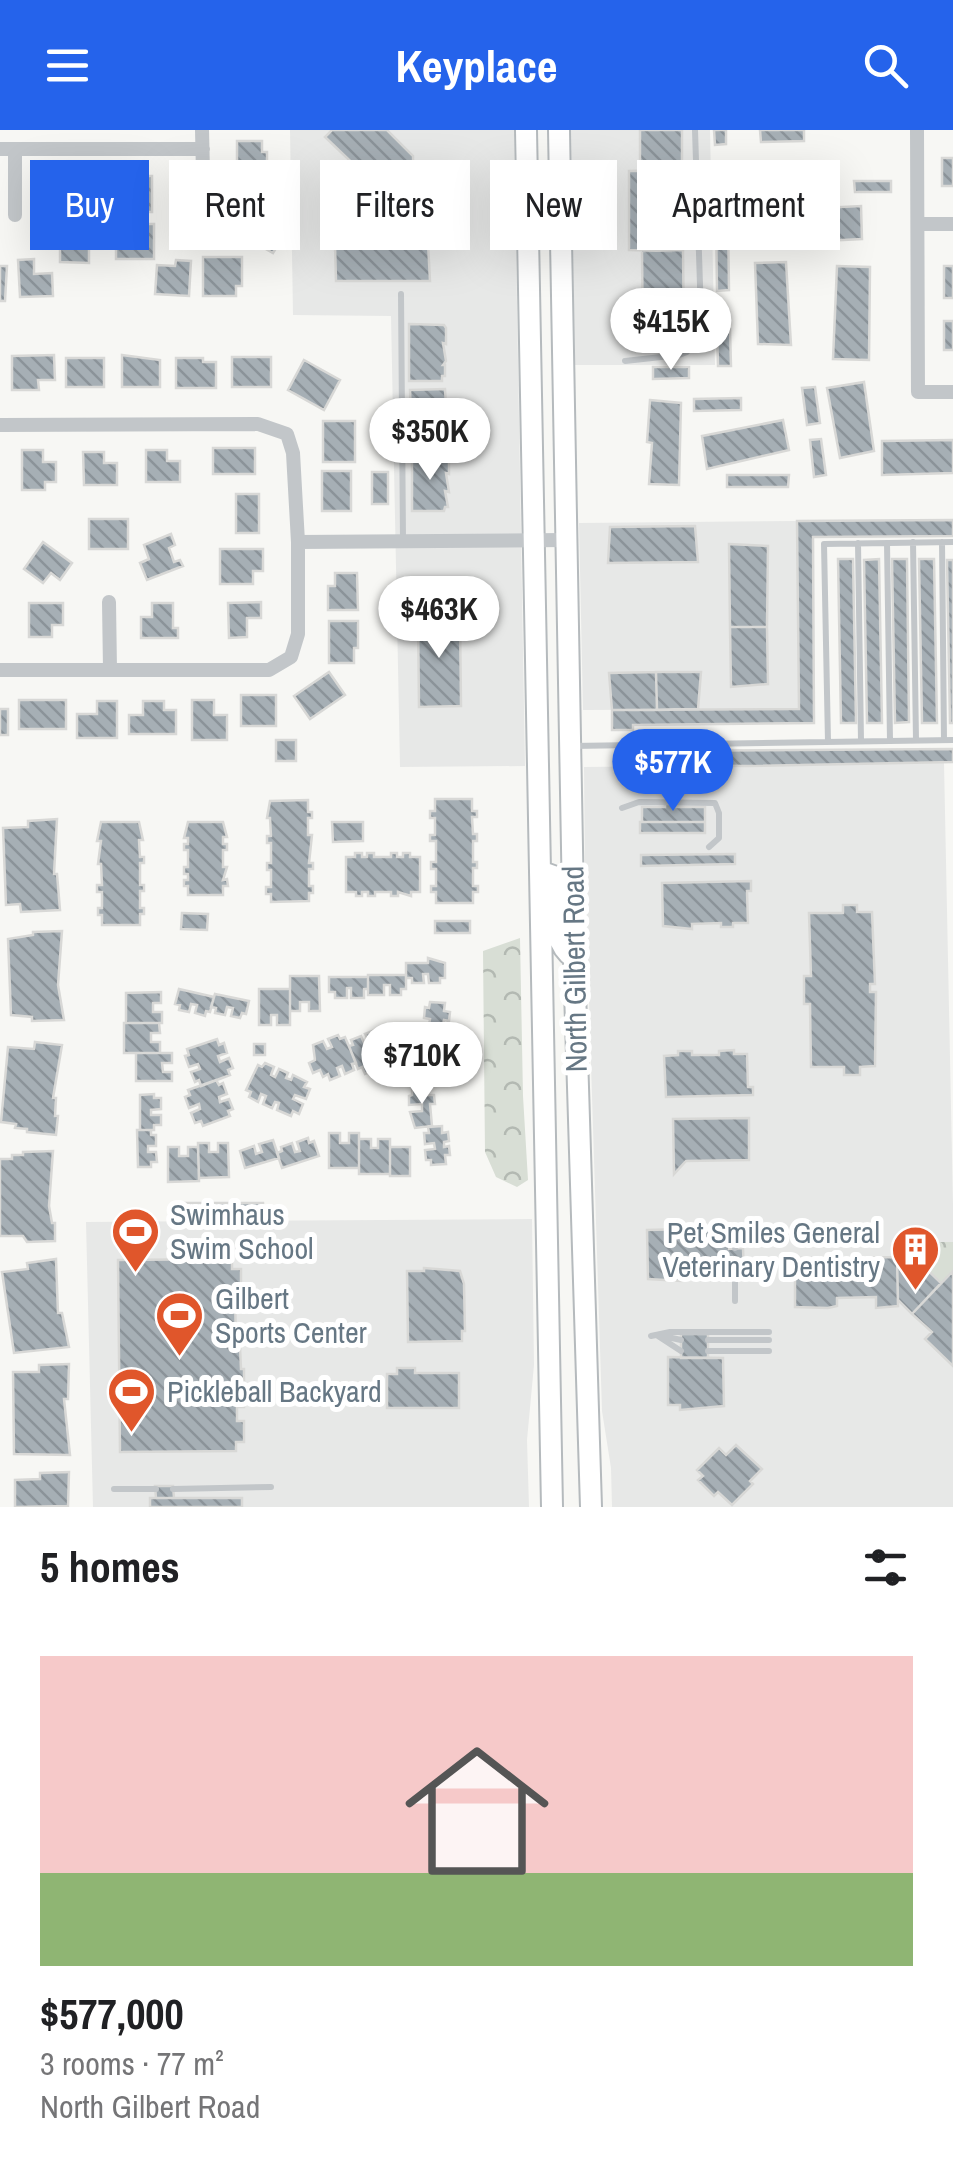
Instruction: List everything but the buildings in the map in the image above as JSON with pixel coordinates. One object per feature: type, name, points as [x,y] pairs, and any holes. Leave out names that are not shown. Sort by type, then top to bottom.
[{"type":"main road","name":"North Gilbert Road","points":[[526,130],[552,1507]]},
{"type":"main road","name":"North Gilbert Road","points":[[559,130],[574,958],[591,1507]]},
{"type":"main road","points":[[531,362],[562,361]]},
{"type":"main road","points":[[542,872],[553,876],[556,882],[558,940],[562,950],[574,958]]},
{"type":"street","points":[[202,130],[203,160]]},
{"type":"street","points":[[917,130],[918,392],[953,392]]},
{"type":"street","points":[[15,215],[8,149],[203,149]]},
{"type":"street","points":[[918,224],[953,224]]},
{"type":"street","points":[[0,424],[258,424],[287,434],[293,452],[298,542],[298,634],[291,657],[269,670],[0,670]]},
{"type":"street","points":[[298,542],[566,540]]},
{"type":"street","points":[[108,602],[110,670]]},
{"type":"lane","points":[[625,361],[687,352],[694,341],[700,316],[696,130]]},
{"type":"lane","points":[[401,294],[403,541]]},
{"type":"lane","points":[[914,542],[916,740]]},
{"type":"lane","points":[[571,746],[948,740],[942,542]]},
{"type":"lane","points":[[828,742],[824,544],[953,542]]},
{"type":"lane","points":[[858,543],[861,741]]},
{"type":"lane","points":[[888,543],[890,741]]},
{"type":"lane","points":[[622,808],[639,802],[715,803],[719,838],[709,848]]},
{"type":"lane","points":[[735,1248],[737,1238],[768,1238]]},
{"type":"lane","points":[[735,1274],[736,1301]]},
{"type":"lane","points":[[654,1336],[670,1332],[769,1336],[708,1340]]},
{"type":"lane","points":[[654,1336],[681,1340]]},
{"type":"lane","points":[[654,1336],[681,1351]]},
{"type":"lane","points":[[708,1351],[769,1351]]},
{"type":"lane","points":[[173,1490],[272,1487]]},
{"type":"lane","points":[[114,1490],[156,1490]]},
{"type":"shaded area","points":[[290,130],[514,130],[515,160],[490,160],[490,250],[516,250],[525,766],[400,767],[391,316],[293,315],[292,250],[300,250],[300,160],[290,160]]},
{"type":"shaded area","points":[[571,130],[710,130],[711,160],[637,160],[637,250],[713,250],[715,365],[575,365],[573,250],[617,250],[617,160],[572,160]]},
{"type":"shaded area","points":[[797,521],[799,709],[583,710],[579,523]]},
{"type":"shaded area","points":[[944,763],[953,1205],[953,1507],[612,1507],[611,1468],[602,1411],[584,767]]},
{"type":"shaded area","points":[[532,1219],[534,1365],[527,1440],[529,1507],[93,1507],[86,1222]]},
{"type":"green space","points":[[520,938],[528,1180],[517,1187],[496,1177],[485,1152],[483,951]]},
{"type":"green space","points":[[913,1242],[953,1242],[953,1271],[941,1283],[913,1256]]},
{"type":"place","name":"Swimhaus Swim School","points":[[135,1274]]},
{"type":"place","name":"Pet Smiles General Veterinary Dentistry","points":[[915,1292]]},
{"type":"place","name":"Gilbert Sports Center","points":[[180,1358]]},
{"type":"place","name":"Pickleball Backyard","points":[[132,1434]]}]
